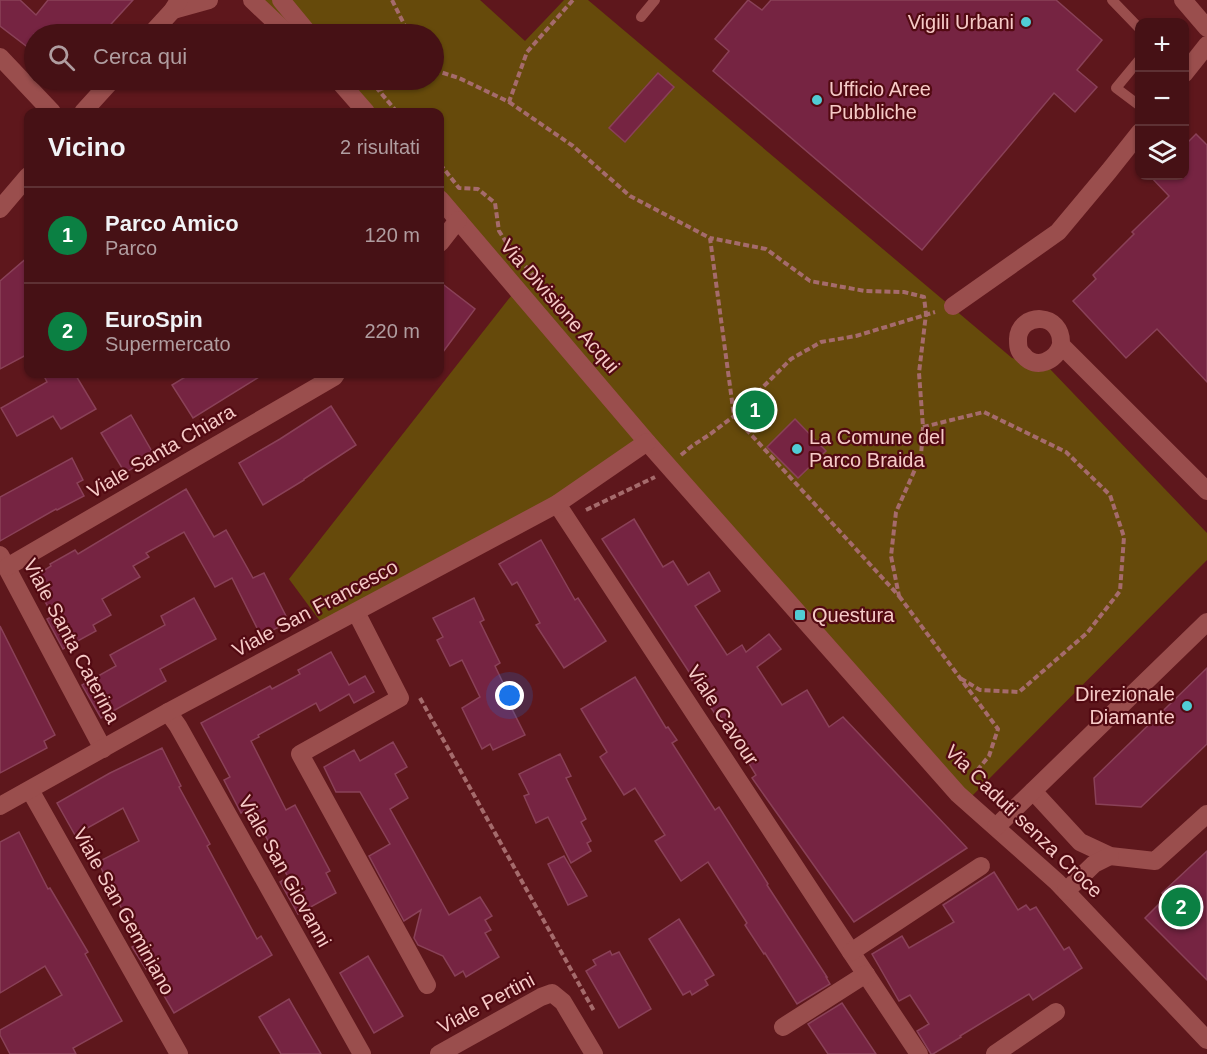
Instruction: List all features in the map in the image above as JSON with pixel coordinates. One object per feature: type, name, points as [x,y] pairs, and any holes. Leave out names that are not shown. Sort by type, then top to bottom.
[{"type":"street","points":[[160,24],[176,5],[209,0]]},
{"type":"street","points":[[252,0],[277,24]]},
{"type":"street","points":[[281,0],[301,24]]},
{"type":"street","points":[[1183,0],[1207,28]]},
{"type":"street","points":[[1187,72],[1207,45]]},
{"type":"street","points":[[0,57],[24,82]]},
{"type":"street","points":[[31,90],[48,108]]},
{"type":"street","points":[[87,108],[103,90]]},
{"type":"street","points":[[347,90],[362,108]]},
{"type":"street","points":[[953,306],[1058,232],[1135,138]]},
{"type":"street","points":[[0,209],[24,181]]},
{"type":"street","name":"Via Divisione Acqui","points":[[444,204],[647,442]]},
{"type":"street","points":[[444,238],[458,220]]},
{"type":"street","points":[[1061,345],[1207,491]]},
{"type":"street","name":"Viale Santa Chiara","points":[[4,561],[332,378]]},
{"type":"street","name":"Viale San Francesco","points":[[0,806],[168,711],[557,504],[647,442]]},
{"type":"street","name":"Via Caduti senza Croce","points":[[647,442],[958,794],[1066,891],[1207,1040]]},
{"type":"street","name":"Viale Cavour","points":[[557,504],[919,1054]]},
{"type":"street","name":"Viale Santa Caterina","points":[[4,561],[103,749]]},
{"type":"street","points":[[356,612],[400,698],[300,754],[427,986]]},
{"type":"street","points":[[996,826],[1207,622]]},
{"type":"street","name":"Viale San Giovanni","points":[[168,711],[362,1054]]},
{"type":"street","name":"Viale San Geminiano","points":[[30,790],[179,1054]]},
{"type":"street","points":[[1033,791],[1080,842],[1110,856],[1155,861],[1207,814]]},
{"type":"street","points":[[1066,891],[1094,864],[1110,856]]},
{"type":"street","points":[[851,952],[981,866]]},
{"type":"street","points":[[783,1027],[866,974]]},
{"type":"street","name":"Viale Pertini","points":[[440,1054],[552,993],[563,1002],[594,1054]]},
{"type":"street","points":[[995,1054],[1056,1012]]},
{"type":"lane","points":[[641,17],[655,0]]},
{"type":"lane","points":[[1112,0],[1135,24]]},
{"type":"lane","points":[[1135,65],[1116,88],[1135,102]]},
{"type":"path","points":[[392,0],[404,24]]},
{"type":"path","points":[[509,102],[527,52],[573,0]]},
{"type":"path","points":[[444,73],[509,102],[573,146],[630,196],[710,238],[766,249],[810,281],[865,291],[904,292],[924,297],[927,314],[919,373],[923,427],[921,456],[896,512],[891,556],[899,596]]},
{"type":"path","points":[[379,90],[394,108]]},
{"type":"path","points":[[444,169],[459,188],[478,189],[495,203],[500,231],[510,248],[571,319]]},
{"type":"path","points":[[710,238],[734,416],[899,596],[998,729],[989,756],[958,794]]},
{"type":"path","points":[[684,453],[734,416],[791,359],[821,342],[856,336],[953,306]]},
{"type":"path","points":[[923,427],[984,412],[1066,452],[1110,495],[1124,537],[1120,591],[1087,633],[1019,692],[980,690],[960,678]]},
{"type":"path","points":[[416,691],[595,1012]]},
{"type":"shaded area","points":[[264,0],[480,0],[525,41],[564,0],[588,0],[1012,358],[1049,368],[1207,533],[1207,560],[963,805],[647,451],[328,632],[289,579],[515,291],[444,208],[444,108],[357,108],[341,90],[444,90],[444,24],[285,24]]},
{"type":"building","points":[[0,0],[20,0],[36,15],[48,0],[133,0],[111,24],[24,24],[24,44],[0,26]]},
{"type":"building","points":[[748,0],[762,10],[771,0],[1056,0],[1102,40],[1077,70],[1097,87],[1075,112],[1054,93],[922,250],[713,71],[729,51],[715,39]]},
{"type":"building","points":[[658,73],[674,87],[625,142],[609,128]]},
{"type":"building","points":[[1196,134],[1207,145],[1207,382],[1157,329],[1126,358],[1073,301],[1096,279],[1093,275],[1134,234],[1132,232],[1169,196],[1154,180],[1189,180],[1189,141]]},
{"type":"building","points":[[24,260],[24,356],[0,369],[0,281]]},
{"type":"building","points":[[444,285],[475,309],[444,351]]},
{"type":"building","points":[[45,378],[77,378],[96,409],[61,429],[53,416],[17,436],[1,408],[47,382]]},
{"type":"building","points":[[183,378],[258,378],[193,418],[172,385]]},
{"type":"building","points":[[331,406],[356,445],[263,505],[239,463]]},
{"type":"building","points":[[131,415],[154,455],[125,473],[101,433]]},
{"type":"building","name":"La Comune del Parco Braida","points":[[795,419],[826,451],[798,478],[767,447]]},
{"type":"building","points":[[72,458],[83,480],[77,483],[84,496],[0,541],[0,497]]},
{"type":"building","points":[[186,489],[214,537],[226,530],[253,578],[264,573],[289,622],[261,636],[232,578],[215,587],[184,532],[146,553],[149,557],[133,566],[140,577],[102,599],[111,615],[93,625],[96,631],[63,649],[47,619],[53,616],[32,578],[51,566],[50,564],[75,550],[78,554]]},
{"type":"building","points":[[634,519],[663,567],[673,561],[688,585],[709,572],[720,591],[695,606],[727,655],[742,645],[746,652],[769,634],[781,649],[757,667],[782,705],[807,690],[829,727],[843,717],[967,848],[854,922],[752,778],[756,775],[718,713],[716,715],[691,679],[693,678],[602,539]]},
{"type":"building","points":[[541,540],[575,600],[578,598],[606,641],[564,668],[536,625],[540,623],[517,582],[512,585],[499,564]]},
{"type":"building","points":[[194,598],[216,639],[160,669],[166,681],[101,718],[82,685],[116,666],[110,655],[165,625],[161,616]]},
{"type":"building","points":[[474,598],[484,620],[480,622],[500,663],[495,666],[504,685],[501,687],[525,735],[493,750],[490,744],[482,749],[462,708],[480,697],[462,660],[450,666],[437,640],[443,637],[433,618]]},
{"type":"building","points":[[0,626],[55,735],[44,741],[47,748],[0,773]]},
{"type":"building","points":[[331,652],[349,685],[365,676],[374,692],[354,703],[349,694],[320,711],[316,703],[251,741],[286,810],[295,805],[330,871],[326,873],[336,893],[298,914],[280,882],[288,877],[250,808],[241,813],[224,780],[230,777],[201,723],[270,686],[272,689],[300,674],[298,670]]},
{"type":"building","name":"Direzionale Diamante","points":[[1207,668],[1207,744],[1141,807],[1096,804],[1094,778]]},
{"type":"building","points":[[635,677],[666,728],[668,727],[677,740],[672,743],[715,810],[719,807],[827,977],[830,984],[797,1004],[745,925],[747,923],[708,862],[681,881],[655,841],[665,835],[635,788],[624,795],[600,757],[607,752],[581,709]]},
{"type":"building","points":[[393,742],[407,767],[395,774],[408,798],[390,809],[449,915],[480,897],[492,916],[485,920],[491,930],[485,933],[499,957],[466,977],[463,971],[455,976],[443,956],[418,945],[414,938],[421,910],[404,921],[369,856],[390,844],[360,792],[336,792],[324,767],[354,750],[360,761]]},
{"type":"building","points":[[162,748],[181,786],[179,787],[210,844],[207,846],[257,939],[261,936],[272,955],[174,1013],[148,968],[146,969],[132,947],[138,943],[123,919],[126,917],[98,862],[139,841],[123,808],[75,835],[57,803],[110,773]]},
{"type":"building","points":[[560,754],[571,776],[566,778],[586,819],[581,822],[591,841],[587,843],[591,851],[571,863],[548,817],[536,823],[524,796],[529,794],[519,774]]},
{"type":"building","points":[[19,832],[48,889],[50,888],[88,952],[85,954],[122,1021],[73,1048],[76,1054],[10,1054],[0,1035],[0,1030],[62,995],[45,966],[0,993],[0,842]]},
{"type":"building","points":[[1207,851],[1207,980],[1145,918],[1166,897],[1162,893]]},
{"type":"building","points":[[564,856],[587,896],[568,905],[548,864]]},
{"type":"building","points":[[994,872],[1018,910],[1026,905],[1030,910],[1036,907],[1064,950],[1069,947],[1082,968],[1033,1000],[1029,994],[931,1054],[917,1031],[929,1024],[910,995],[899,1001],[872,954],[902,936],[909,948],[954,922],[943,905]]},
{"type":"building","points":[[679,919],[714,975],[705,980],[708,985],[692,995],[690,991],[683,995],[649,939]]},
{"type":"building","points":[[610,951],[612,955],[619,952],[651,1009],[619,1028],[586,971],[596,965],[593,960]]},
{"type":"building","points":[[368,956],[403,1016],[374,1033],[340,973]]},
{"type":"building","points":[[289,999],[321,1054],[281,1054],[259,1017]]},
{"type":"building","points":[[842,1003],[876,1054],[828,1054],[808,1024]]},
{"type":"place","name":"Vigili Urbani","points":[[1026,22]]},
{"type":"place","name":"Ufficio Aree Pubbliche","points":[[817,100]]},
{"type":"place","name":"Parco Amico","points":[[755,410]]},
{"type":"place","name":"La Comune del Parco Braida","points":[[797,449]]},
{"type":"place","name":"Questura","points":[[800,615]]},
{"type":"place","name":"Direzionale Diamante","points":[[1187,706]]},
{"type":"place","name":"EuroSpin","points":[[1181,907]]}]
